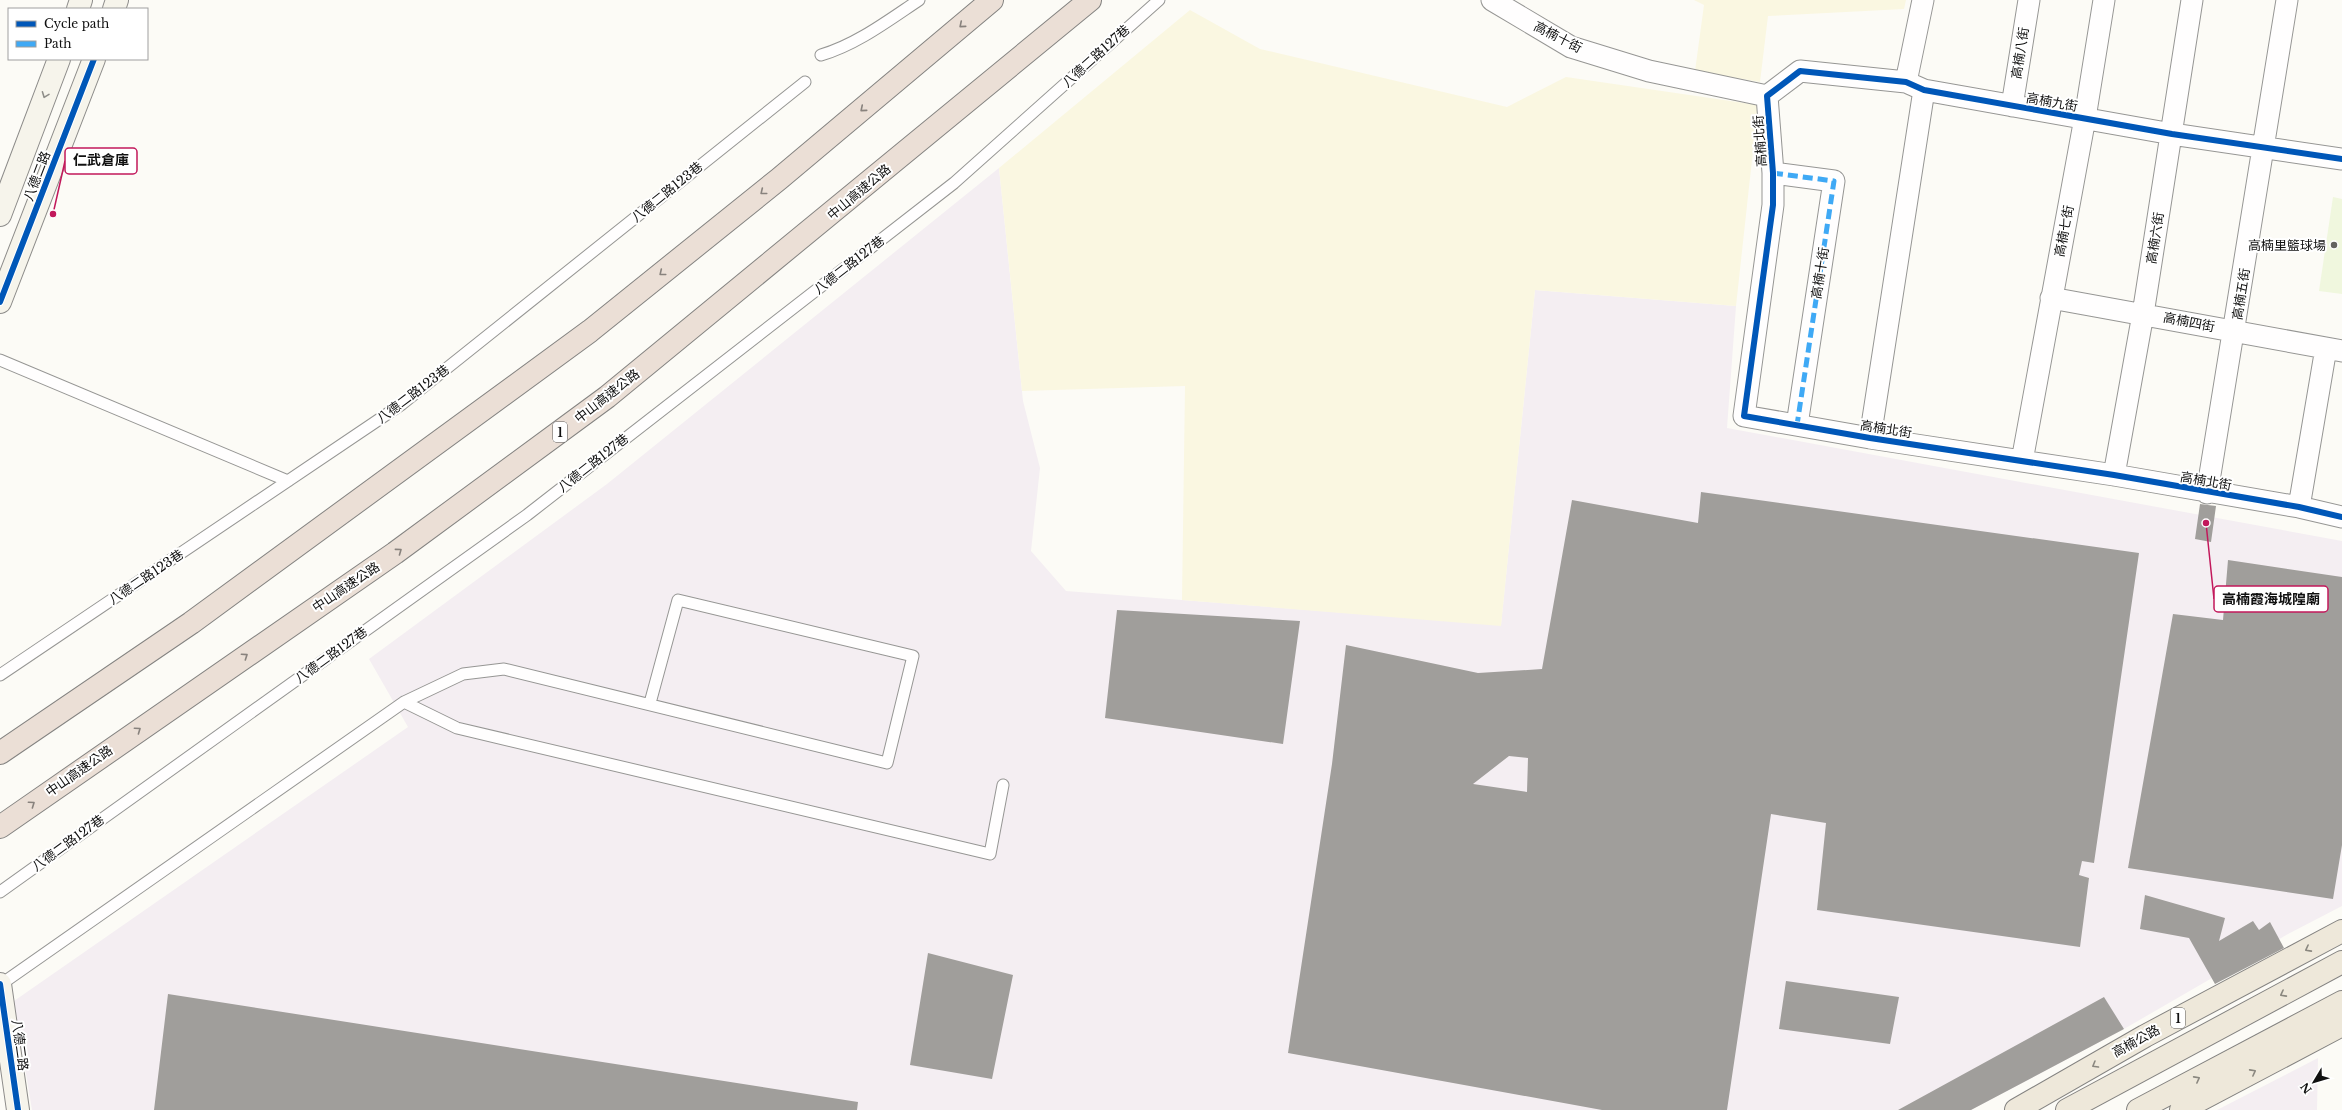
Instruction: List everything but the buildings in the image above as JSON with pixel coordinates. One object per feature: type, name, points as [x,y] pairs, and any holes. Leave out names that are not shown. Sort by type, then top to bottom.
[{"type":"highway","points":[[0,753],[191,623],[590,331],[780,179],[992,0]]},
{"type":"highway","name":"中山高速公路","points":[[0,827],[395,553],[607,397],[1090,0]]},
{"type":"main road","name":"高楠公路","points":[[2016,1110],[2145,1036],[2342,931]]},
{"type":"main road","name":"1","points":[[2068,1110],[2158,1060],[2342,962]]},
{"type":"main road","points":[[2180,1103],[2342,1002]]},
{"type":"main road","points":[[2138,1110],[2180,1103],[2342,1025]]},
{"type":"main road","points":[[2145,1036],[2180,1103]]},
{"type":"street","name":"高楠十街","points":[[1492,0],[1571,47],[1649,71],[1767,96]]},
{"type":"street","points":[[1870,438],[1915,86],[1923,0]]},
{"type":"street","name":"高楠八街","points":[[2012,106],[2029,0]]},
{"type":"street","name":"高楠七街","points":[[2022,461],[2085,118],[2104,0]]},
{"type":"street","name":"高楠六街","points":[[2114,475],[2143,314],[2192,0]]},
{"type":"street","name":"高楠五街","points":[[2207,493],[2265,147],[2287,0]]},
{"type":"street","name":"八德二路","points":[[0,215],[59,60]]},
{"type":"street","name":"八德二路","points":[[0,302],[94,60]]},
{"type":"street","name":"高楠九街","points":[[1767,96],[1800,71],[1915,86],[2012,106],[2172,134],[2342,158]]},
{"type":"street","name":"高楠北街","points":[[1767,96],[1773,173],[1773,204],[1744,416],[1870,438],[2114,475],[2342,517]]},
{"type":"street","name":"高楠十街","points":[[1773,173],[1834,181],[1797,425]]},
{"type":"street","name":"高楠四街","points":[[2051,298],[2334,349],[2299,508]]},
{"type":"street","name":"八德二路","points":[[0,984],[18,1110]]},
{"type":"lane","points":[[821,54],[836,51],[885,23],[919,0]]},
{"type":"lane","name":"八德二路127巷","points":[[0,892],[527,515],[954,183],[1158,0]]},
{"type":"lane","name":"八德二路123巷","points":[[0,675],[402,404],[804,82]]},
{"type":"lane","points":[[0,360],[288,481]]},
{"type":"lane","points":[[0,984],[404,702],[463,674],[504,669],[650,703],[887,763],[913,656],[678,600],[650,703]]},
{"type":"lane","points":[[404,702],[457,728],[990,854],[1003,785]]},
{"type":"shaded area","points":[[1694,0],[1906,0],[1904,9],[1768,16],[1760,82],[1695,71],[1704,5]]},
{"type":"shaded area","points":[[1190,10],[1260,49],[1507,107],[1566,77],[1758,105],[1736,306],[1535,290],[1501,626],[1182,600],[1185,386],[1022,391],[999,168]]},
{"type":"shaded area","points":[[999,168],[1023,401],[1040,468],[1031,551],[1066,591],[1501,625],[1535,290],[1736,306],[1727,428],[2342,541],[2342,906],[2288,934],[2124,1029],[1971,1110],[32,1110],[14,1001],[408,727],[369,659],[607,484]]},
{"type":"shaded area","points":[[2318,1058],[2317,1110],[2217,1110]]},
{"type":"green space","name":"高楠里籃球場","points":[[2333,197],[2342,199],[2342,294],[2319,291]]},
{"type":"marked path","points":[[1773,173],[1834,181],[1797,425]]},
{"type":"cycle path","points":[[0,302],[94,60]]},
{"type":"cycle path","points":[[2342,159],[2172,134],[1924,90],[1906,82],[1800,71],[1767,96],[1773,173],[1773,205],[1744,416],[1870,438],[2114,475],[2299,507],[2342,517]]},
{"type":"cycle path","points":[[0,984],[18,1110]]},
{"type":"place","name":"仁武倉庫","points":[[53,214]]},
{"type":"place","name":"高楠里籃球場","points":[[2334,245]]},
{"type":"place","name":"高楠霞海城隍廟","points":[[2206,523]]}]
